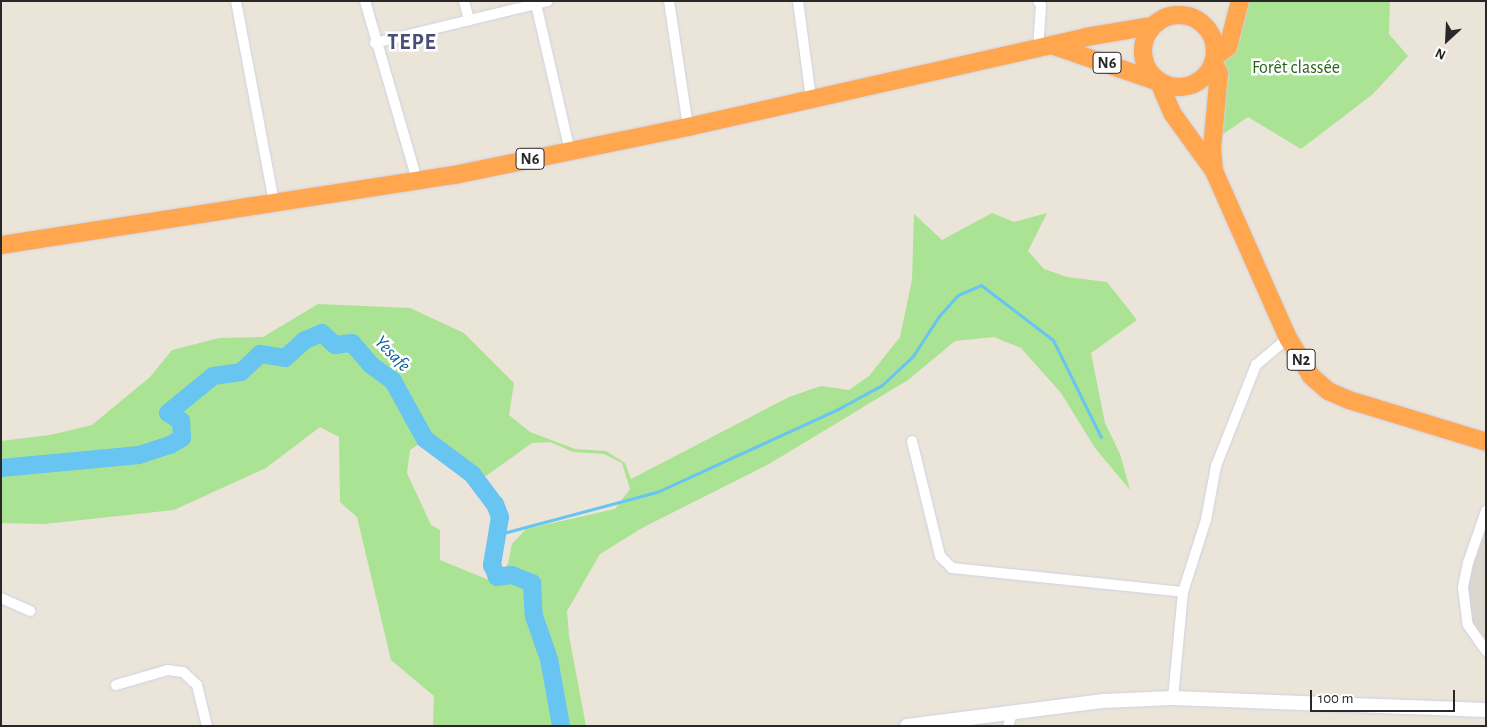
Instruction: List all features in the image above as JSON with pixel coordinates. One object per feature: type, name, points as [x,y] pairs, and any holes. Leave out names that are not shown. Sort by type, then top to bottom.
[{"type":"highway","points":[[1179,1],[1146,35],[1143,56],[1146,66],[1160,82],[1175,87],[1191,86],[1204,78],[1215,60],[1228,47],[1240,1]]},
{"type":"highway","points":[[1158,22],[1186,15],[1200,22],[1212,34],[1215,60]]},
{"type":"highway","name":"N6","points":[[1,245],[417,180],[570,151],[688,127],[1158,22]]},
{"type":"highway","name":"N6","points":[[1046,48],[1160,82]]},
{"type":"highway","name":"N2","points":[[1214,171],[1212,148],[1219,81],[1215,60]]},
{"type":"highway","name":"N2","points":[[1160,82],[1172,113],[1214,171],[1288,338],[1311,376],[1328,391],[1486,442]]},
{"type":"street","points":[[236,1],[274,203]]},
{"type":"street","points":[[365,1],[375,43],[417,180]]},
{"type":"street","points":[[464,1],[469,20]]},
{"type":"street","points":[[375,43],[548,1]]},
{"type":"street","points":[[669,1],[688,127]]},
{"type":"street","points":[[798,1],[811,99]]},
{"type":"street","points":[[1038,1],[1041,4],[1046,48]]},
{"type":"street","points":[[536,4],[570,151]]},
{"type":"street","points":[[1173,698],[1183,592],[1206,520],[1216,466],[1256,365],[1288,338]]},
{"type":"street","points":[[912,441],[940,556],[952,568],[1183,592]]},
{"type":"street","points":[[1486,511],[1468,563],[1463,587],[1468,625],[1486,651]]},
{"type":"street","points":[[1,598],[30,611]]},
{"type":"street","points":[[116,685],[168,670],[183,672],[197,685],[207,726]]},
{"type":"street","points":[[907,726],[1013,710],[1103,701],[1173,698],[1486,710]]},
{"type":"street","points":[[1008,726],[1013,710]]},
{"type":"green space","name":"Forêt classée","points":[[1231,1],[1390,1],[1389,34],[1408,56],[1373,94],[1301,149],[1248,117],[1210,143]]},
{"type":"green space","points":[[992,213],[1014,222],[1047,213],[1028,251],[1044,269],[1067,277],[1107,282],[1137,320],[1091,353],[1105,423],[1120,454],[1130,490],[1095,448],[1061,393],[1021,348],[994,337],[955,341],[908,380],[769,464],[642,528],[600,554],[567,611],[569,636],[586,726],[433,726],[434,696],[391,660],[357,517],[340,502],[339,437],[320,427],[266,468],[174,510],[44,524],[1,523],[1,441],[50,435],[92,425],[150,377],[172,350],[219,338],[263,337],[318,304],[410,308],[464,333],[514,383],[509,415],[530,432],[575,449],[606,451],[625,463],[631,479],[789,397],[821,386],[849,390],[869,376],[900,337],[912,280],[914,214],[942,240]],"holes":[[[425,440],[472,474],[486,476],[532,443],[550,442],[573,452],[604,454],[622,463],[630,489],[615,509],[526,529],[512,544],[508,564],[497,577],[489,580],[440,560],[440,530],[431,525],[407,473],[410,450]]]},
{"type":"shaded area","points":[[1486,511],[1486,651],[1468,625],[1468,563]]},
{"type":"waterway","points":[[496,535],[657,492],[838,409],[882,385],[913,356],[939,316],[958,295],[981,285],[1053,340],[1101,437]]},
{"type":"waterway","name":"Yesafe","points":[[1,468],[139,455],[170,445],[182,438],[181,421],[168,413],[213,376],[241,372],[260,354],[285,358],[305,340],[322,333],[335,345],[352,343],[371,365],[393,381],[425,439],[472,474],[495,504],[500,517],[492,565],[497,577],[512,575],[532,583],[534,616],[549,659],[561,726]]},
{"type":"district","name":"TEPE","points":[[412,43]]}]
